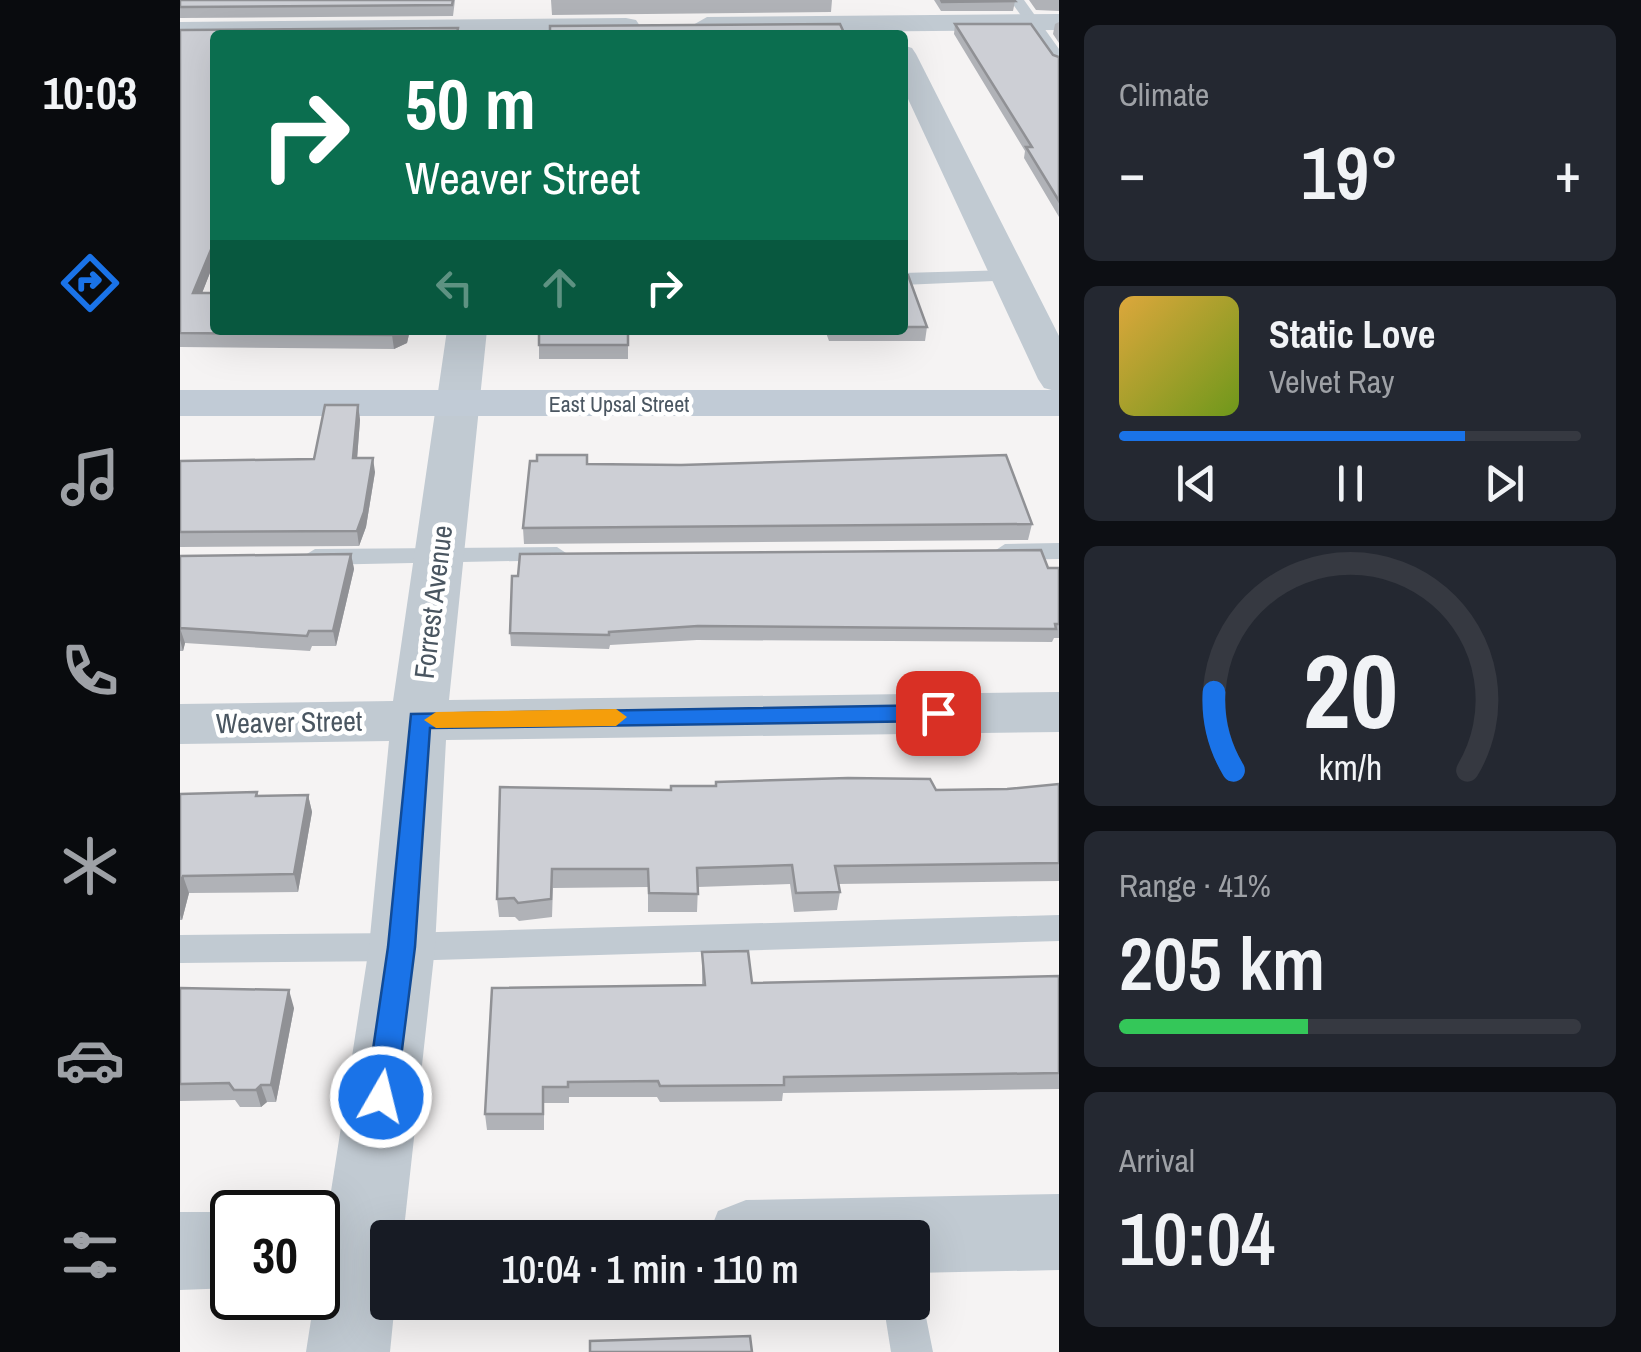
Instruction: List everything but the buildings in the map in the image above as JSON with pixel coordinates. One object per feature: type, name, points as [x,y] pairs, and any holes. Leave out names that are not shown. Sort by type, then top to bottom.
[{"type":"street","points":[[908,42],[1036,15]]},
{"type":"street","points":[[370,30],[502,21],[726,30]]},
{"type":"street","points":[[180,30],[210,30]]},
{"type":"street","points":[[908,68],[1058,379]]},
{"type":"street","name":"Forrest Avenue","points":[[348,1352],[355,1247],[402,947],[419,720],[466,335]]},
{"type":"street","name":"East Upsal Street","points":[[180,403],[1058,403]]},
{"type":"street","name":"Weaver Street","points":[[180,724],[1058,712]]},
{"type":"street","points":[[930,1253],[1058,1232]]},
{"type":"street","points":[[180,1251],[210,1250]]},
{"type":"lane","points":[[1036,15],[1058,60]]},
{"type":"lane","points":[[908,280],[1010,276]]},
{"type":"lane","points":[[978,552],[1058,551]]},
{"type":"lane","points":[[299,558],[578,555]]},
{"type":"lane","points":[[180,949],[402,947],[1058,928]]},
{"type":"lane","points":[[907,1320],[912,1352]]},
{"type":"slow traffic","points":[[436,720],[616,717]]},
{"type":"route","points":[[381,1097],[402,947],[419,720],[938,713]]}]
